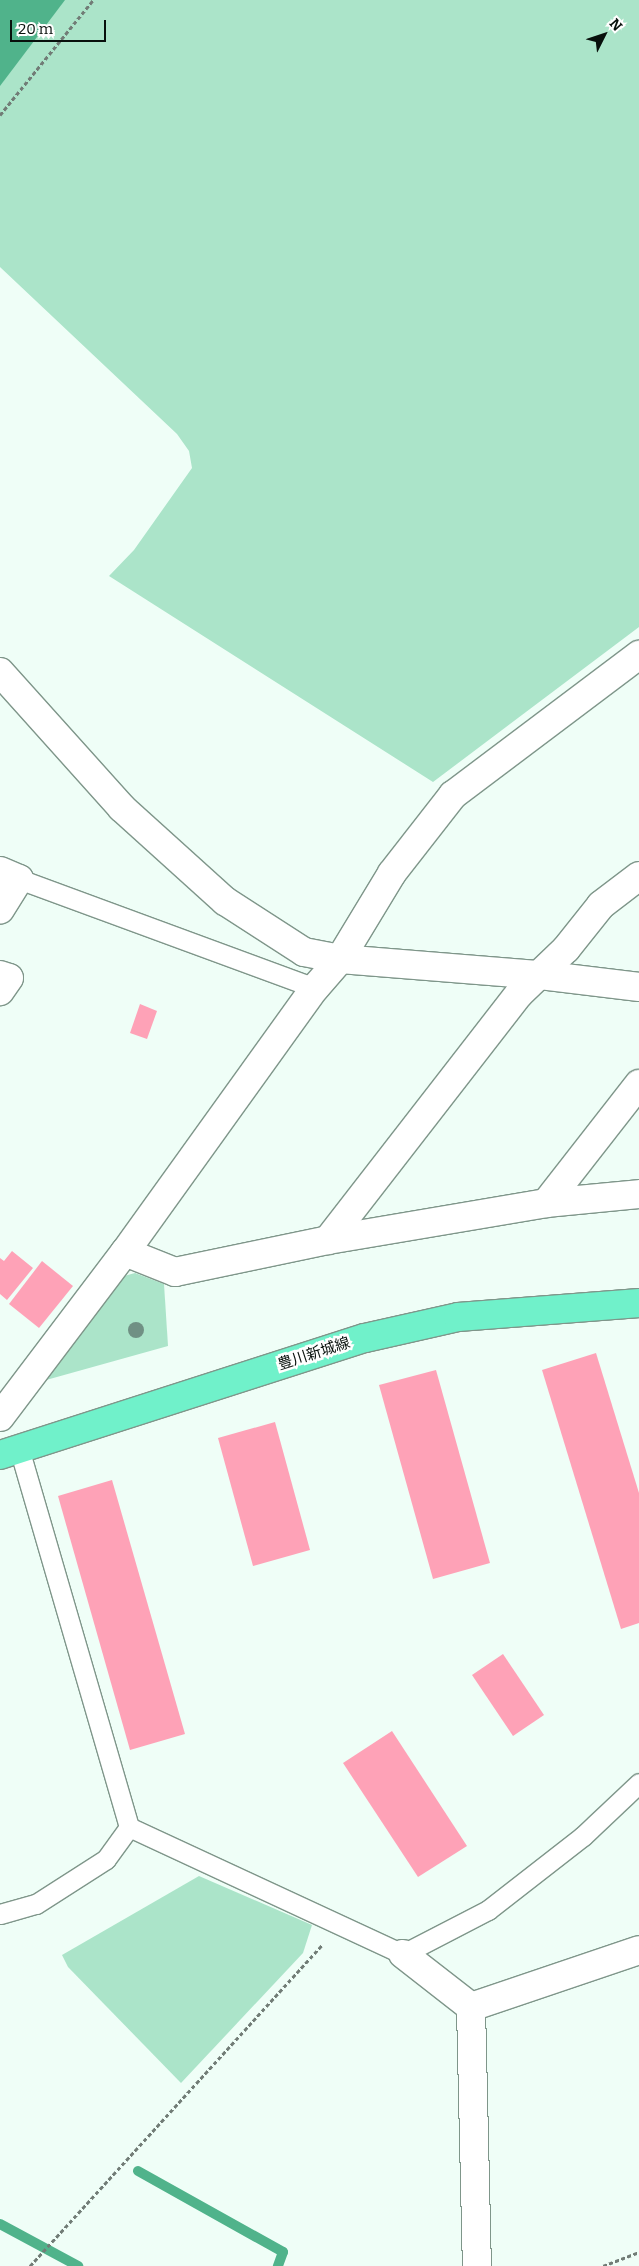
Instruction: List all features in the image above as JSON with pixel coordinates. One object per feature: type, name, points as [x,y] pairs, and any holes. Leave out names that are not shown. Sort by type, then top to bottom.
[{"type":"main road","name":"豊川新城線","points":[[10,1452],[365,1338],[458,1317],[639,1303]]},
{"type":"street","points":[[0,1416],[125,1252],[315,988],[340,959],[392,873],[453,795],[639,655]]},
{"type":"street","points":[[0,672],[122,808],[225,900],[304,952],[340,959],[540,975],[639,987]]},
{"type":"street","points":[[0,909],[10,875]]},
{"type":"street","points":[[328,1240],[519,994],[566,949],[601,905],[639,876]]},
{"type":"street","points":[[0,975],[9,978],[0,990]]},
{"type":"street","points":[[546,1203],[639,1084]]},
{"type":"street","points":[[125,1252],[175,1272],[328,1240],[546,1203],[639,1194]]},
{"type":"street","points":[[471,2007],[639,1950]]},
{"type":"street","points":[[403,1954],[471,2007]]},
{"type":"street","points":[[471,2007],[477,2266]]},
{"type":"lane","points":[[10,875],[315,988]]},
{"type":"lane","points":[[10,1452],[129,1827],[342,1924],[403,1954],[488,1910],[583,1836],[639,1783]]},
{"type":"lane","points":[[0,1914],[36,1904],[106,1859],[129,1827]]},
{"type":"path","points":[[0,115],[93,0]]},
{"type":"path","points":[[30,2266],[342,1924]]},
{"type":"path","points":[[603,2266],[639,2252]]},
{"type":"shaded area","points":[[0,0],[639,0],[639,627],[433,782],[109,576],[134,550],[192,468],[189,451],[177,434],[0,267]]},
{"type":"shaded area","points":[[0,0],[65,0],[0,86]]},
{"type":"shaded area","points":[[135,1273],[164,1284],[168,1346],[39,1382],[117,1278]]},
{"type":"shaded area","points":[[199,1876],[312,1925],[303,1953],[181,2083],[68,1967],[62,1955]]},
{"type":"building","points":[[140,1004],[157,1011],[147,1039],[130,1033]]},
{"type":"building","points":[[12,1251],[33,1268],[7,1300],[0,1294],[0,1258],[4,1261]]},
{"type":"building","points":[[42,1261],[73,1286],[39,1328],[9,1304]]},
{"type":"building","points":[[596,1353],[639,1493],[639,1623],[621,1629],[542,1370]]},
{"type":"building","points":[[436,1370],[490,1563],[433,1579],[379,1385]]},
{"type":"building","points":[[275,1422],[310,1550],[253,1566],[218,1438]]},
{"type":"building","points":[[112,1480],[185,1734],[130,1750],[58,1496]]},
{"type":"building","points":[[503,1654],[544,1715],[513,1736],[472,1675]]},
{"type":"building","points":[[392,1731],[467,1846],[418,1877],[343,1763]]},
{"type":"waterway","points":[[138,2171],[283,2252],[278,2266]]},
{"type":"waterway","points":[[0,2224],[78,2266]]}]
